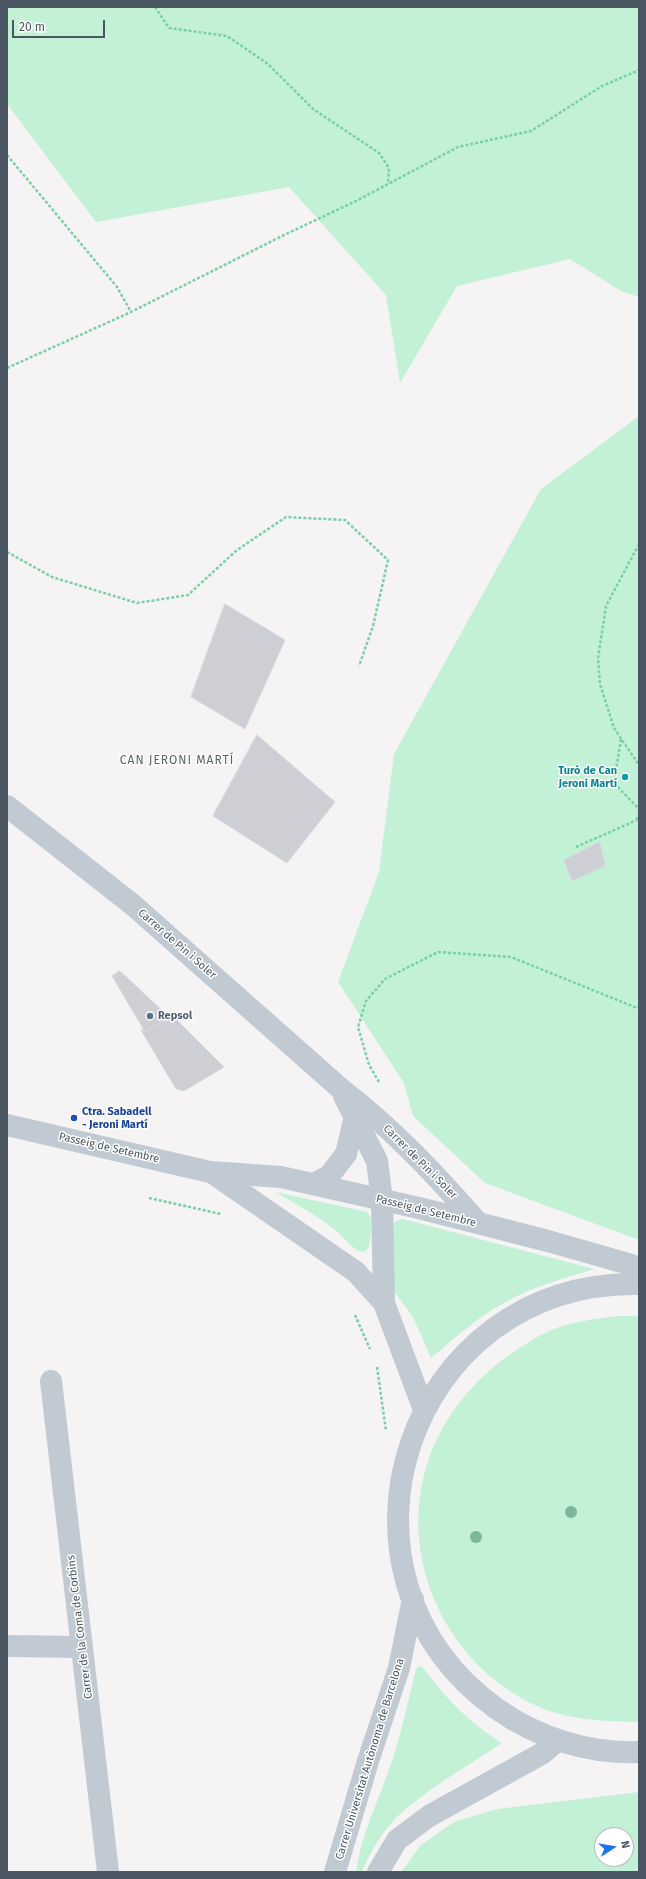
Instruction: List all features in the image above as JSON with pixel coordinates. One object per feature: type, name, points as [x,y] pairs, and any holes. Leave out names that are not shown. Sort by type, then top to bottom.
[{"type":"street","name":"Carrer de Pin i Soler","points":[[7,806],[133,905],[340,1088],[365,1107],[435,1174],[478,1223]]},
{"type":"street","name":"Carrer de Pin i Soler","points":[[340,1088],[376,1161],[382,1200],[384,1303]]},
{"type":"street","points":[[313,1184],[329,1176],[346,1154],[355,1116]]},
{"type":"street","name":"Passeig de Setembre","points":[[7,1125],[210,1172],[281,1176],[478,1223],[548,1241],[639,1268]]},
{"type":"street","name":"Passeig de Setembre","points":[[210,1172],[356,1272],[384,1303],[424,1410]]},
{"type":"street","points":[[639,1284],[606,1285],[572,1292],[538,1303],[492,1330],[462,1358],[443,1380],[424,1410],[408,1450],[399,1493],[399,1536],[401,1557],[413,1599],[418,1612],[438,1648],[464,1681],[485,1700],[507,1716],[558,1740],[604,1750],[639,1752]]},
{"type":"street","name":"Carrer de la Coma de Corbins","points":[[51,1381],[108,1872]]},
{"type":"street","name":"Carrer Universitat Autònoma de Barcelona","points":[[335,1872],[368,1761],[399,1668],[413,1599]]},
{"type":"street","points":[[7,1646],[82,1647]]},
{"type":"street","points":[[378,1872],[397,1840],[429,1816],[543,1753],[558,1740]]},
{"type":"path","points":[[155,7],[169,28],[227,36],[268,64],[313,108],[379,153],[389,168],[388,184]]},
{"type":"path","points":[[7,368],[131,312],[388,184],[458,147],[531,131],[602,86],[639,70]]},
{"type":"path","points":[[7,155],[117,287],[131,312]]},
{"type":"path","points":[[7,552],[52,577],[137,603],[188,595],[237,550],[286,517],[345,520],[388,560],[373,626],[359,666]]},
{"type":"path","points":[[639,544],[606,606],[598,658],[600,684],[614,728],[639,765]]},
{"type":"path","points":[[576,847],[638,821],[639,810],[614,783],[621,739]]},
{"type":"path","points":[[380,1085],[369,1065],[358,1027],[366,1001],[385,979],[438,952],[511,957],[639,1008]]},
{"type":"path","points":[[149,1198],[222,1214]]},
{"type":"path","points":[[353,1309],[371,1352]]},
{"type":"path","points":[[377,1366],[386,1436]]},
{"type":"green space","points":[[7,7],[639,7],[639,297],[621,291],[570,259],[457,286],[400,383],[386,295],[289,187],[96,222],[7,104]]},
{"type":"green space","points":[[639,416],[639,1240],[485,1183],[413,1116],[404,1083],[338,982],[379,872],[394,754],[541,489]]},
{"type":"green space","points":[[276,1192],[367,1212],[371,1220],[369,1247],[364,1252],[357,1250],[327,1224]]},
{"type":"green space","points":[[403,1219],[594,1269],[535,1288],[502,1304],[474,1322],[431,1358],[413,1317],[391,1287],[392,1226],[396,1221]]},
{"type":"green space","points":[[618,1316],[639,1316],[639,1721],[636,1722],[586,1719],[549,1711],[520,1697],[490,1676],[464,1649],[443,1618],[435,1601],[424,1566],[419,1531],[420,1498],[427,1465],[440,1434],[458,1405],[481,1378],[509,1355],[548,1331],[577,1322]]},
{"type":"green space","points":[[419,1666],[423,1668],[450,1700],[468,1718],[502,1743],[430,1790],[403,1811],[387,1828],[371,1852],[362,1872],[356,1872],[358,1858],[370,1819],[394,1755],[416,1669]]},
{"type":"green space","points":[[639,1792],[639,1872],[401,1872],[421,1845],[454,1822],[497,1809]]},
{"type":"building","points":[[225,604],[285,640],[245,729],[191,697]]},
{"type":"building","points":[[257,735],[335,802],[287,863],[213,816]]},
{"type":"building","points":[[600,842],[605,866],[572,881],[564,860]]},
{"type":"building","points":[[120,971],[169,1017],[145,1032],[112,976]]},
{"type":"building","points":[[170,1013],[224,1067],[184,1091],[176,1089],[141,1030],[143,1029],[145,1032],[169,1017],[167,1015]]},
{"type":"place","name":"Turó de Can Jeroni Martí","points":[[625,777]]},
{"type":"place","name":"Repsol","points":[[150,1016]]},
{"type":"place","name":"Ctra. Sabadell - Jeroni Martí","points":[[74,1118]]},
{"type":"district","name":"CAN JERONI MARTÍ","points":[[177,761]]}]
